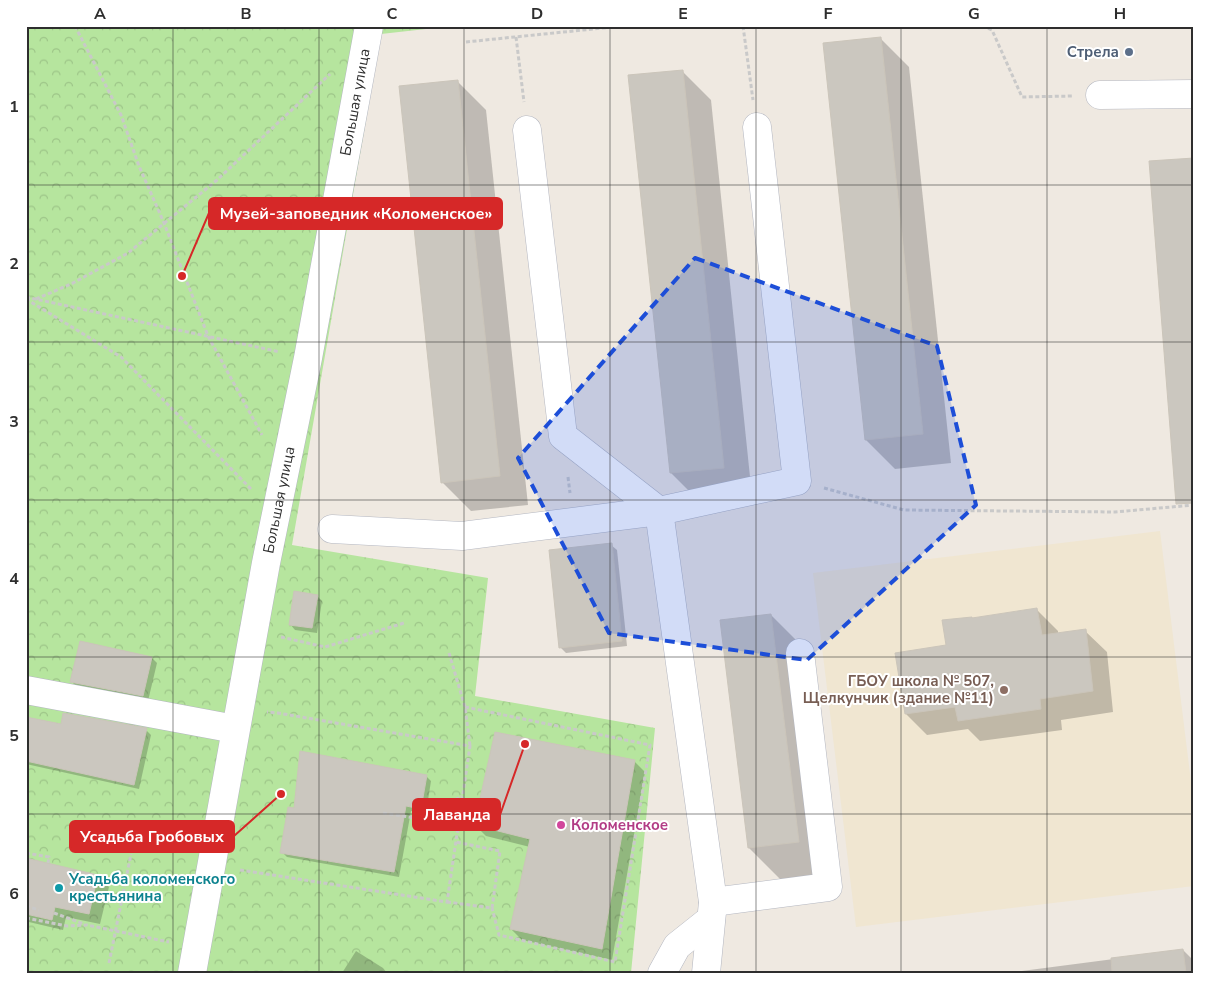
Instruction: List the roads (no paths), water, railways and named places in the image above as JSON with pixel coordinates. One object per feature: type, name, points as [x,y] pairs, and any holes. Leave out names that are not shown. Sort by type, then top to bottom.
[{"type":"street","name":"Большая улица","points":[[194,960],[237,720],[276,513],[308,358],[369,26]]},
{"type":"street","points":[[1100,95],[1194,94]]},
{"type":"street","points":[[332,529],[462,536],[659,511],[797,481],[757,127]]},
{"type":"street","points":[[527,130],[563,436],[659,511],[712,911],[706,973]]},
{"type":"street","points":[[662,973],[677,946],[712,911],[828,887],[800,653]]},
{"type":"street","points":[[26,690],[237,720]]},
{"type":"place","name":"Стрела","points":[[1129,52]]},
{"type":"place","name":"Музей-заповедник «Коломенское»","points":[[182,276]]},
{"type":"place","name":"ГБОУ школа № 507, Щелкунчик (здание №11)","points":[[1004,690]]},
{"type":"place","name":"Лаванда","points":[[525,744]]},
{"type":"place","name":"Усадьба Гробовых","points":[[281,794]]},
{"type":"place","name":"Коломенское","points":[[561,825]]},
{"type":"place","name":"Усадьба коломенского крестьянина","points":[[59,888]]}]
